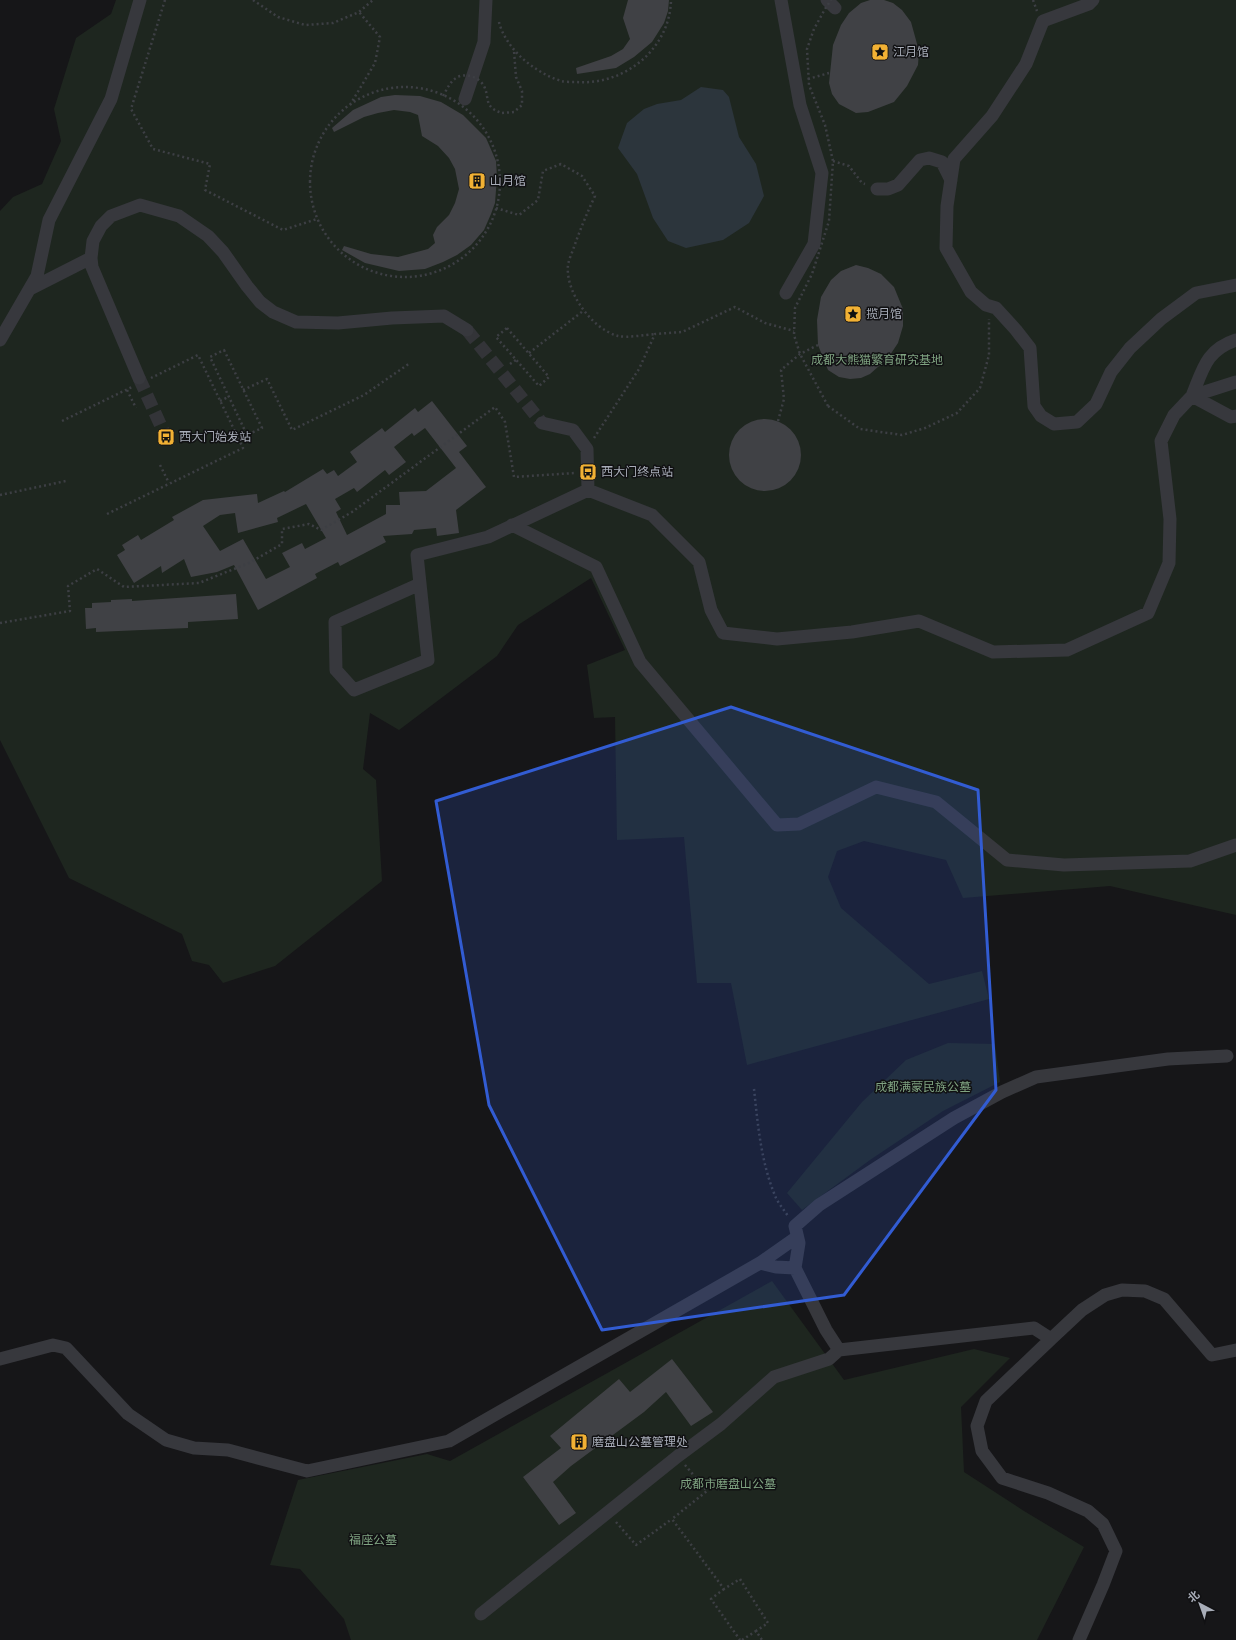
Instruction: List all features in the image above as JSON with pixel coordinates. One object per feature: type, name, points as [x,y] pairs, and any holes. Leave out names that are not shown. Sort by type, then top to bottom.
[{"type":"street","points":[[0,340],[37,276],[50,220],[111,99],[140,0]]},
{"type":"street","points":[[465,99],[484,42],[486,0]]},
{"type":"street","points":[[781,0],[800,105],[822,173],[814,244],[786,293]]},
{"type":"street","points":[[1093,0],[1089,4],[1043,21],[1026,64],[992,116],[954,159],[947,206],[946,248],[971,292],[986,304],[996,308],[1030,348],[1034,406],[1041,416],[1054,424],[1077,422],[1096,404],[1111,372],[1130,348],[1161,319],[1196,293],[1236,285]]},
{"type":"street","points":[[877,190],[888,190],[898,185],[920,160],[929,158],[942,162],[951,180]]},
{"type":"street","points":[[140,382],[92,267],[91,258],[92,241],[101,226],[111,216],[140,205],[179,216],[208,236],[224,252],[247,286],[260,302],[273,312],[296,322],[338,323],[392,318],[444,316],[467,330]]},
{"type":"street","points":[[30,289],[91,258]]},
{"type":"street","points":[[420,584],[335,622],[336,670],[354,690],[428,660],[417,554],[488,537],[588,490],[652,515],[699,562],[711,610],[723,633],[777,639],[852,632],[919,621],[993,652],[1067,650],[1148,613],[1169,563],[1170,519],[1161,440],[1174,415],[1192,396],[1207,360],[1223,345],[1236,340]]},
{"type":"street","points":[[1192,396],[1236,382]]},
{"type":"street","points":[[1192,396],[1231,417],[1236,416]]},
{"type":"street","points":[[542,423],[573,430],[587,449],[588,490]]},
{"type":"street","points":[[512,525],[596,567],[640,662],[776,825],[800,824],[876,787],[936,802],[1007,860],[1064,864],[1190,861],[1236,845]]},
{"type":"street","points":[[0,1359],[53,1345],[66,1348],[128,1414],[166,1440],[194,1448],[228,1450],[307,1471],[449,1440],[760,1263],[796,1232],[819,1205],[954,1118],[1002,1092],[1036,1077],[1168,1059],[1227,1056]]},
{"type":"street","points":[[796,1232],[799,1243],[795,1268],[826,1330],[839,1350]]},
{"type":"street","points":[[760,1263],[795,1268]]},
{"type":"street","points":[[1079,1640],[1104,1585],[1116,1551],[1103,1524],[1088,1511],[1048,1493],[1002,1478],[982,1451],[977,1426],[986,1401],[1082,1310],[1105,1295],[1122,1290],[1145,1291],[1164,1299],[1212,1355],[1236,1350]]},
{"type":"street","points":[[481,1614],[678,1456],[721,1424],[774,1376],[829,1359],[839,1350],[1034,1328],[1051,1339]]},
{"type":"path","points":[[165,0],[131,109],[153,149],[210,164],[205,190],[283,230],[317,219]]},
{"type":"path","points":[[253,0],[278,18],[305,25],[332,23],[359,12],[373,0]]},
{"type":"path","points":[[499,19],[500,26],[514,51],[535,70],[562,81],[590,83],[618,76],[642,61],[660,38],[670,11],[671,0]]},
{"type":"path","points":[[831,3],[814,29],[807,49],[809,85],[825,125],[833,161],[828,221],[812,274],[795,308],[794,331],[800,354],[828,406],[860,429],[902,435],[926,428],[958,413],[980,388],[990,354],[989,320],[986,304]]},
{"type":"path","points":[[350,105],[374,92],[404,87],[435,91],[462,106],[484,128],[497,156],[500,187],[494,217],[478,244],[453,265],[424,276],[392,277],[361,268],[335,249],[317,219],[309,191],[312,160],[325,130],[350,105],[375,63],[380,36],[359,12]]},
{"type":"path","points":[[443,96],[450,84],[457,77],[468,75],[478,78],[484,87],[489,105],[495,111],[502,113],[514,112],[522,105],[522,91],[516,77],[514,51]]},
{"type":"path","points":[[808,79],[829,74]]},
{"type":"path","points":[[833,161],[849,166],[862,183],[877,190]]},
{"type":"path","points":[[496,208],[519,215],[538,200],[543,171],[561,164],[582,176],[595,196],[580,226],[568,264],[568,276],[573,292],[583,310],[603,329],[619,336],[682,332],[735,307],[765,323],[794,331]]},
{"type":"path","points":[[529,353],[583,310]]},
{"type":"path","points":[[507,328],[550,377],[539,386],[516,360],[496,337],[507,328]]},
{"type":"path","points":[[587,449],[639,369],[655,334]]},
{"type":"path","points":[[778,420],[784,399],[781,370],[800,354],[818,346]]},
{"type":"path","points":[[224,350],[262,428],[247,435],[228,396],[210,357],[224,350]]},
{"type":"path","points":[[62,421],[198,355],[243,448],[107,514]]},
{"type":"path","points":[[510,364],[516,360]]},
{"type":"path","points":[[243,390],[267,379],[292,430],[364,396],[410,363]]},
{"type":"path","points":[[127,390],[136,408]]},
{"type":"path","points":[[220,401],[228,396]]},
{"type":"path","points":[[0,623],[70,611],[68,586],[97,569],[124,587],[199,583],[249,563],[282,544],[282,529],[309,524],[321,530],[352,512],[495,407],[505,422],[514,477],[588,472]]},
{"type":"path","points":[[160,465],[169,483]]},
{"type":"path","points":[[0,495],[66,481]]},
{"type":"path","points":[[754,1089],[759,1137],[766,1168],[776,1199],[796,1232]]},
{"type":"path","points":[[608,1512],[636,1545],[707,1491],[678,1456]]},
{"type":"path","points":[[672,1519],[724,1589]]},
{"type":"path","points":[[740,1579],[768,1623],[756,1631],[741,1640],[711,1598],[740,1579]]},
{"type":"path","points":[[756,1631],[762,1640]]},
{"type":"highlighted area","points":[[731,707],[978,790],[996,1090],[844,1295],[602,1330],[489,1105],[436,801]]},
{"type":"green space","name":"成都大熊猫繁育研究基地","points":[[116,0],[1236,0],[1236,915],[1110,886],[963,898],[946,860],[864,841],[837,851],[828,877],[841,908],[929,984],[982,971],[989,999],[747,1065],[731,983],[697,983],[684,837],[617,840],[615,717],[594,718],[587,665],[625,650],[591,578],[518,625],[497,656],[399,730],[370,713],[363,769],[376,780],[382,881],[275,966],[223,983],[209,965],[192,961],[182,934],[69,878],[0,740],[0,211],[13,197],[42,184],[61,141],[54,109],[76,38],[111,14]]},
{"type":"green space","name":"成都满蒙民族公墓","points":[[948,1043],[995,1044],[1000,1082],[943,1111],[870,1160],[802,1210],[787,1193],[862,1102],[906,1060]]},
{"type":"green space","name":"成都市磨盘山公墓","points":[[772,1281],[844,1380],[974,1349],[1010,1358],[961,1407],[964,1472],[1024,1511],[1084,1547],[1037,1640],[351,1640],[344,1619],[300,1569],[270,1565],[298,1480],[427,1454],[450,1461]]},
{"type":"shaded area","points":[[701,87],[723,90],[729,97],[739,137],[756,164],[764,196],[749,223],[723,240],[686,248],[668,241],[653,218],[637,174],[618,148],[627,123],[644,109],[657,104],[681,100]]},
{"type":"building","points":[[628,0],[669,0],[668,11],[664,23],[652,42],[634,57],[616,68],[577,74],[576,68],[611,56],[623,49],[630,39],[623,18]]},
{"type":"building","points":[[870,0],[884,0],[893,3],[902,10],[911,22],[919,51],[918,65],[907,86],[894,102],[868,112],[856,113],[839,104],[832,94],[829,83],[833,45],[841,25],[849,13],[861,3]]},
{"type":"building","name":"山月馆","points":[[395,95],[420,96],[441,102],[463,115],[486,138],[496,161],[497,177],[495,203],[484,230],[471,245],[457,255],[425,269],[399,271],[365,263],[342,250],[344,246],[371,254],[398,257],[428,249],[435,243],[433,235],[437,227],[449,215],[455,203],[459,189],[455,169],[449,158],[438,146],[422,136],[418,115],[410,112],[394,110],[378,113],[364,117],[334,132],[332,128],[353,110],[381,97]]},
{"type":"building","points":[[856,265],[868,268],[881,274],[894,287],[903,309],[903,326],[898,343],[888,358],[870,374],[861,378],[850,379],[839,377],[828,370],[818,345],[817,320],[821,297],[831,280],[841,271]]},
{"type":"building","points":[[432,401],[467,446],[459,452],[486,487],[456,510],[459,533],[437,536],[436,528],[414,530],[412,534],[383,536],[386,542],[340,566],[338,562],[315,574],[317,578],[258,610],[234,565],[217,572],[191,577],[184,559],[162,573],[161,566],[134,583],[117,555],[125,550],[122,545],[138,535],[141,540],[174,520],[172,517],[203,500],[257,494],[258,503],[284,491],[285,492],[323,469],[327,474],[334,470],[338,476],[357,462],[350,452],[382,428],[385,432],[415,408],[418,412]],"holes":[[[425,428],[456,468],[426,491],[399,492],[400,505],[386,505],[386,514],[347,535],[336,512],[341,509],[335,499],[354,488],[357,492],[385,470],[389,475],[406,462],[394,447],[412,433],[414,436]],[[306,504],[326,538],[305,549],[302,543],[282,553],[290,567],[266,579],[243,539],[220,551],[203,526],[220,515],[235,513],[238,533],[278,522],[277,518]]]},
{"type":"building","points":[[758,419],[772,419],[779,421],[791,429],[799,441],[801,455],[799,469],[791,481],[779,489],[772,491],[758,491],[751,489],[739,481],[731,469],[729,462],[729,448],[731,441],[739,429],[751,421]]},
{"type":"building","points":[[236,594],[238,619],[188,622],[188,628],[96,632],[96,628],[86,629],[85,608],[92,608],[92,603],[111,602],[111,600],[132,599],[132,601]]},
{"type":"building","name":"磨盘山公墓管理处","points":[[672,1359],[713,1412],[691,1426],[666,1392],[644,1412],[571,1466],[553,1482],[576,1513],[559,1525],[523,1477],[561,1448],[550,1436],[619,1379],[630,1392]]},
{"type":"tunnel","points":[[467,330],[542,423]]},
{"type":"tunnel","points":[[139,378],[166,437]]},
{"type":"place","name":"江月馆","points":[[880,52]]},
{"type":"place","name":"山月馆","points":[[477,181]]},
{"type":"place","name":"揽月馆","points":[[853,314]]},
{"type":"place","name":"西大门始发站","points":[[166,437]]},
{"type":"place","name":"西大门终点站","points":[[588,472]]},
{"type":"place","name":"磨盘山公墓管理处","points":[[579,1442]]},
{"type":"park label","name":"福座公墓","points":[[373,1540]]}]
